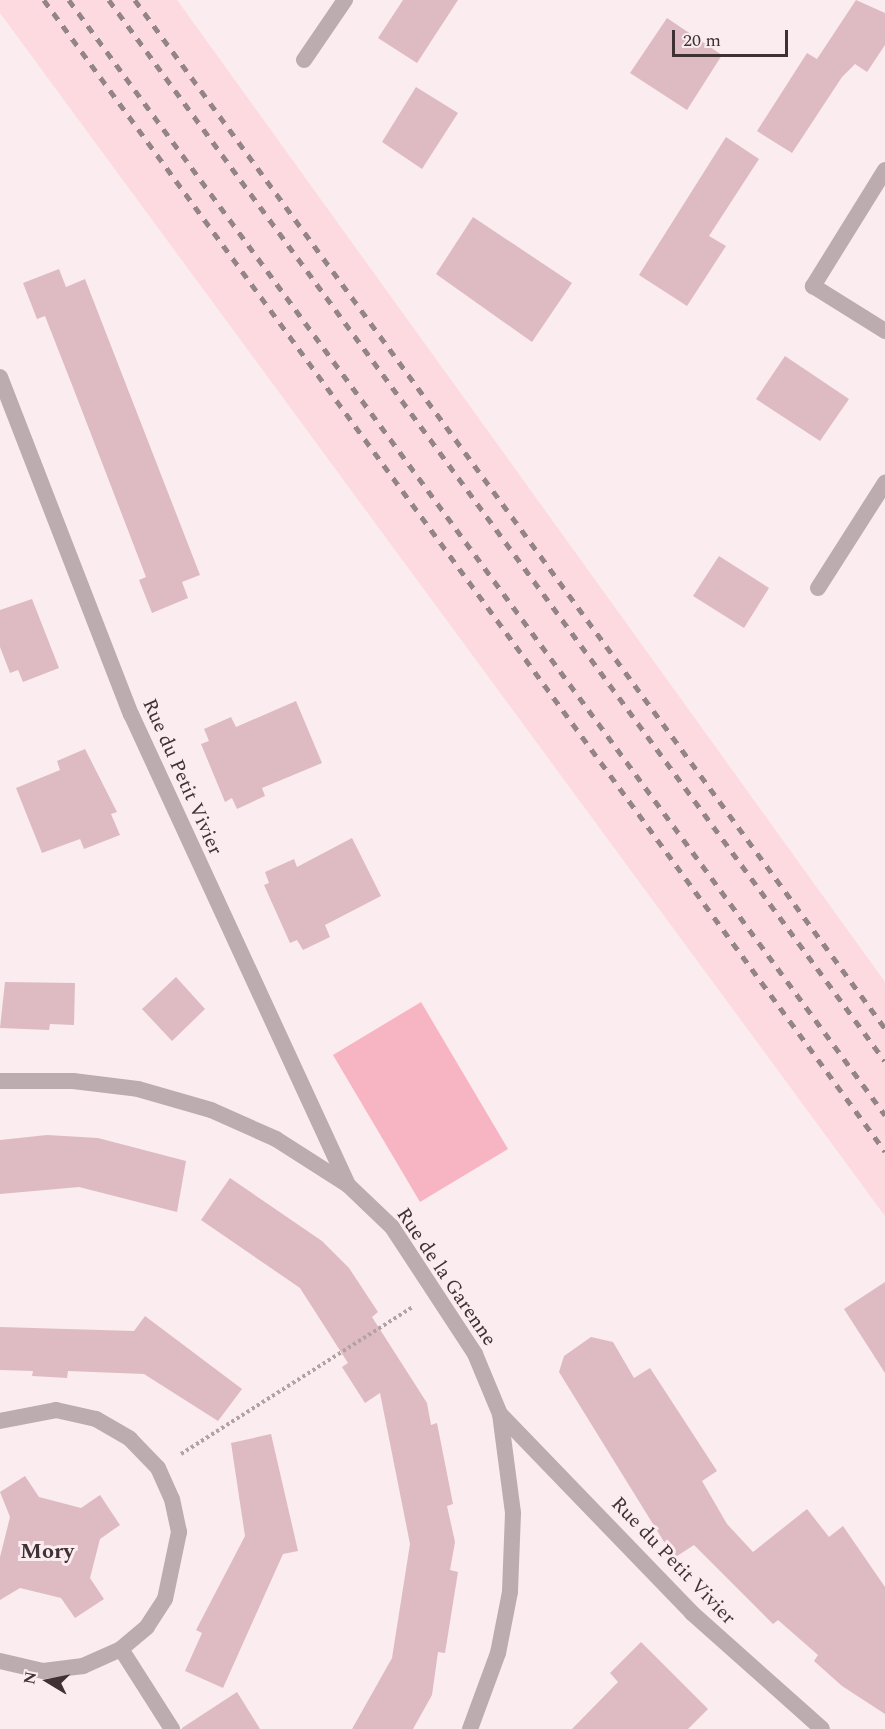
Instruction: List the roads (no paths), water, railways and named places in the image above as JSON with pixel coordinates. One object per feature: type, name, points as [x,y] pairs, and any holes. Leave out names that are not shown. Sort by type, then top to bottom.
[{"type":"street","points":[[304,60],[345,0]]},
{"type":"street","points":[[885,170],[813,286],[885,331]]},
{"type":"street","name":"Rue du Petit Vivier","points":[[0,377],[140,736],[348,1185]]},
{"type":"street","points":[[818,588],[885,483]]},
{"type":"street","name":"Rue de la Garenne","points":[[0,1081],[105,1085],[211,1110],[276,1139],[348,1185],[392,1227],[475,1354],[500,1414],[513,1513],[510,1592],[498,1653],[470,1729]]},
{"type":"street","points":[[0,1421],[56,1410],[96,1419],[130,1439],[158,1468],[172,1499],[179,1532],[176,1566],[165,1599],[147,1627],[121,1649],[83,1666],[43,1671],[0,1661]]},
{"type":"street","name":"Rue du Petit Vivier","points":[[500,1414],[692,1613],[822,1729]]},
{"type":"street","points":[[121,1649],[172,1729]]},
{"type":"railway","points":[[44,0],[885,1151]]},
{"type":"railway","points":[[69,0],[885,1115]]},
{"type":"railway","points":[[109,0],[885,1061]]},
{"type":"railway","points":[[135,0],[885,1028]]},
{"type":"district","name":"Mory","points":[[47,1552]]}]
